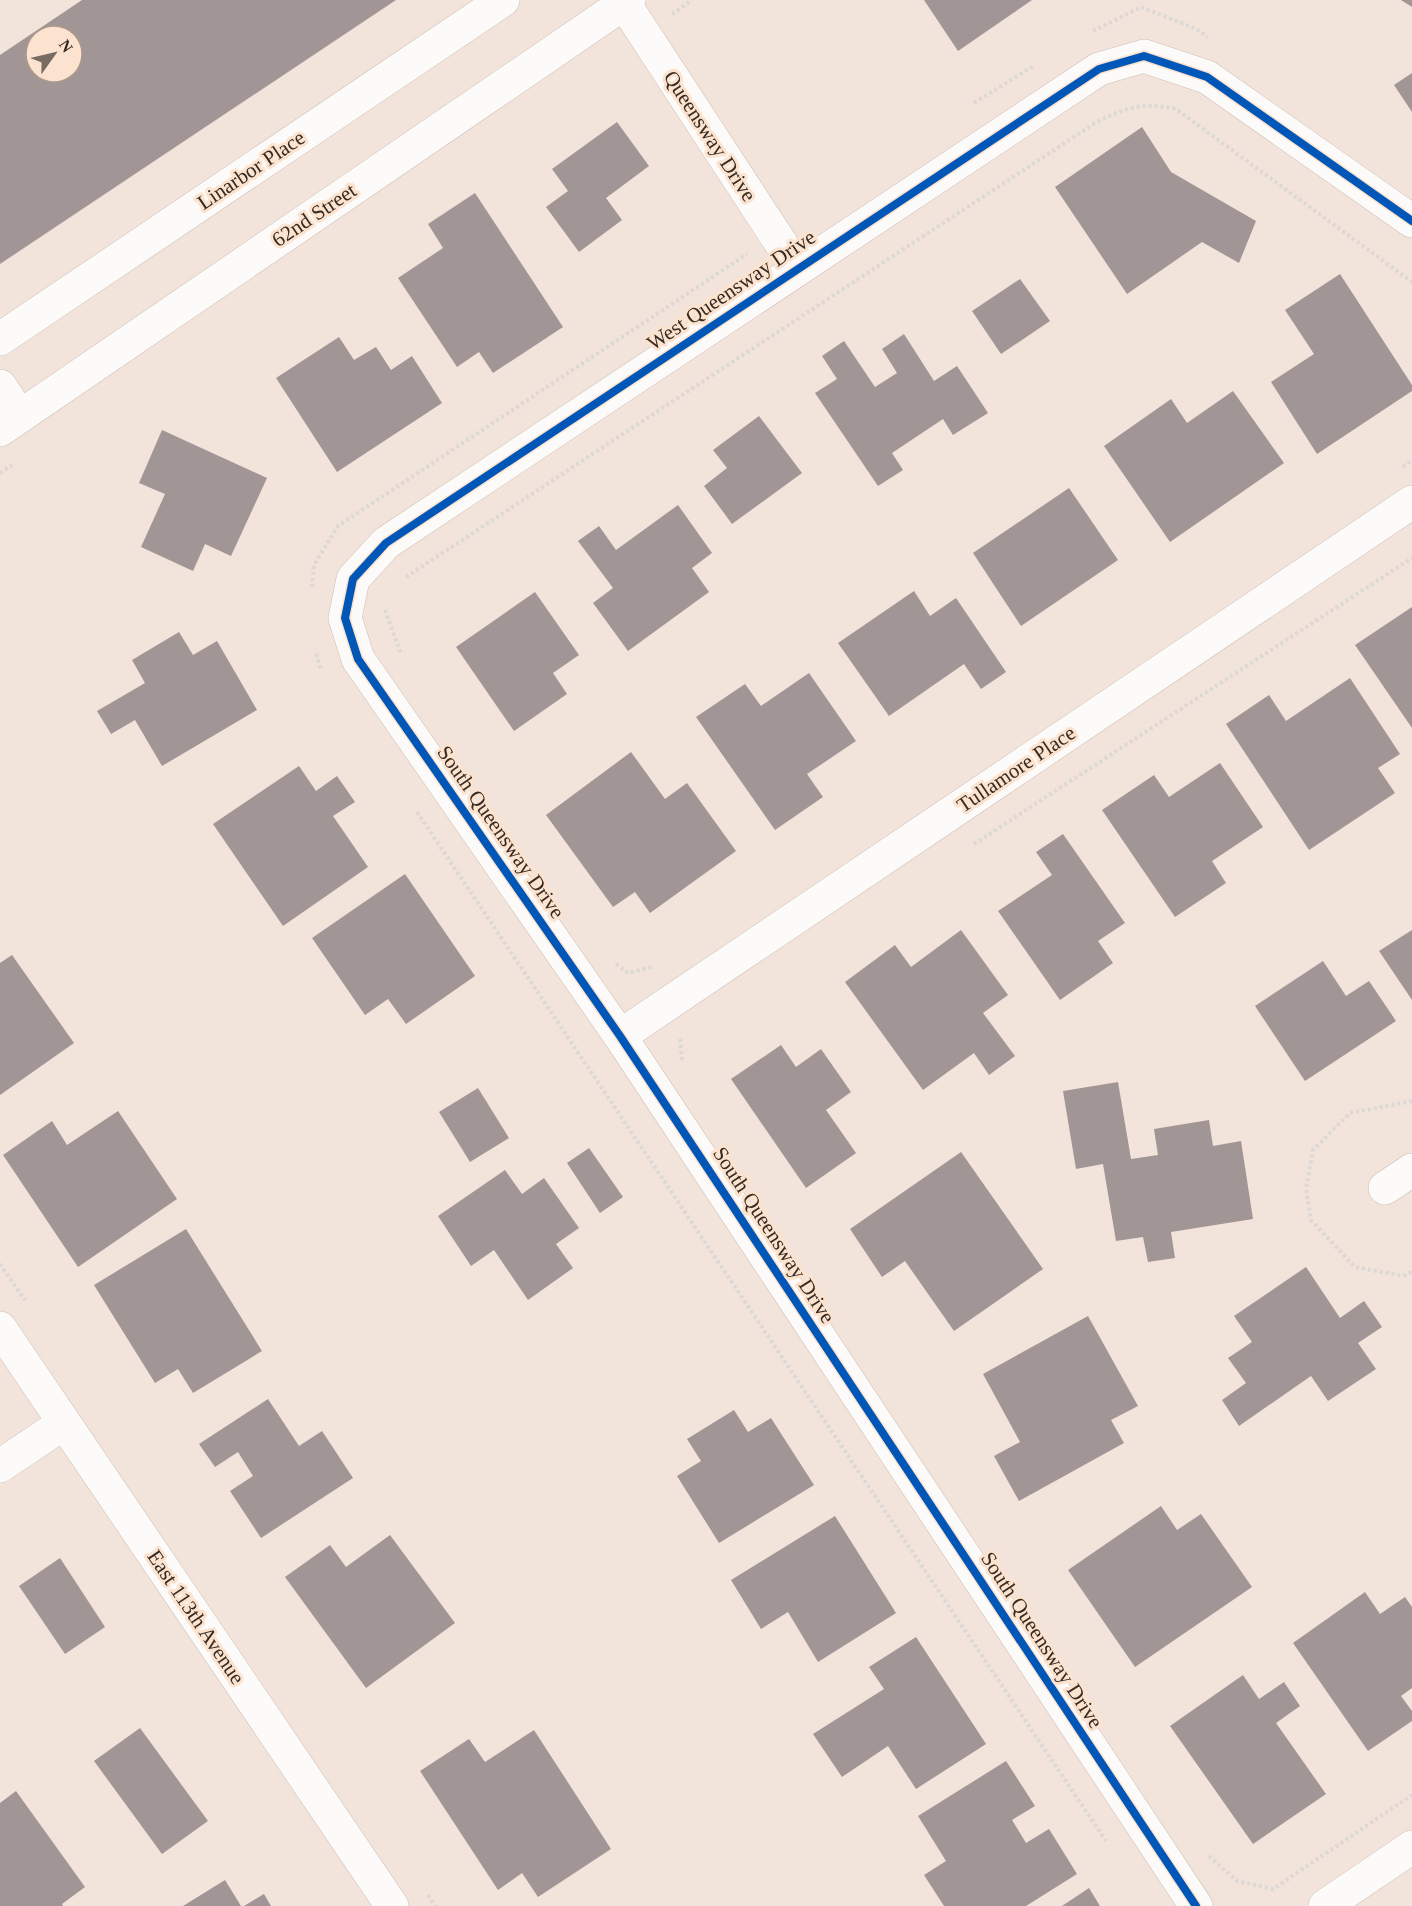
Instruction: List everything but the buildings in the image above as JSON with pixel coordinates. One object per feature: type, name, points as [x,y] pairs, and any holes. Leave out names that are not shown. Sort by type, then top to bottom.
[{"type":"street","name":"Linarbor Place","points":[[0,339],[503,0]]},
{"type":"street","name":"Queensway Drive","points":[[625,1],[797,268]]},
{"type":"street","name":"62nd Street","points":[[10,423],[625,1]]},
{"type":"street","name":"West Queensway Drive","points":[[353,579],[386,543],[1099,69],[1144,56],[1208,77],[1412,221]]},
{"type":"street","points":[[0,386],[10,423]]},
{"type":"street","name":"Tullamore Place","points":[[620,1036],[1412,502]]},
{"type":"street","name":"South Queensway Drive","points":[[353,579],[345,618],[358,659],[620,1036],[1196,1906]]},
{"type":"street","points":[[1385,1188],[1412,1170]]},
{"type":"street","name":"East 113th Avenue","points":[[0,1329],[392,1906]]},
{"type":"street","points":[[0,1466],[64,1423]]},
{"type":"street","points":[[1325,1906],[1412,1847]]},
{"type":"path","points":[[397,583],[1095,123],[1125,109],[1149,104],[1176,109],[1412,282]]},
{"type":"path","points":[[965,850],[1412,558]]},
{"type":"path","points":[[386,602],[385,613],[405,660]]},
{"type":"path","points":[[611,961],[628,973]]},
{"type":"path","points":[[682,1066],[679,1040],[688,1032]]},
{"type":"path","points":[[1412,1101],[1350,1113],[1313,1150],[1306,1188],[1311,1220],[1355,1267],[1403,1275],[1412,1272]]},
{"type":"path","points":[[1207,1855],[1238,1881],[1273,1889],[1412,1795]]},
{"type":"cycle path","points":[[1196,1906],[620,1036],[358,659],[345,618],[353,579],[386,543],[1099,69],[1144,56],[1207,77],[1412,221]]}]
